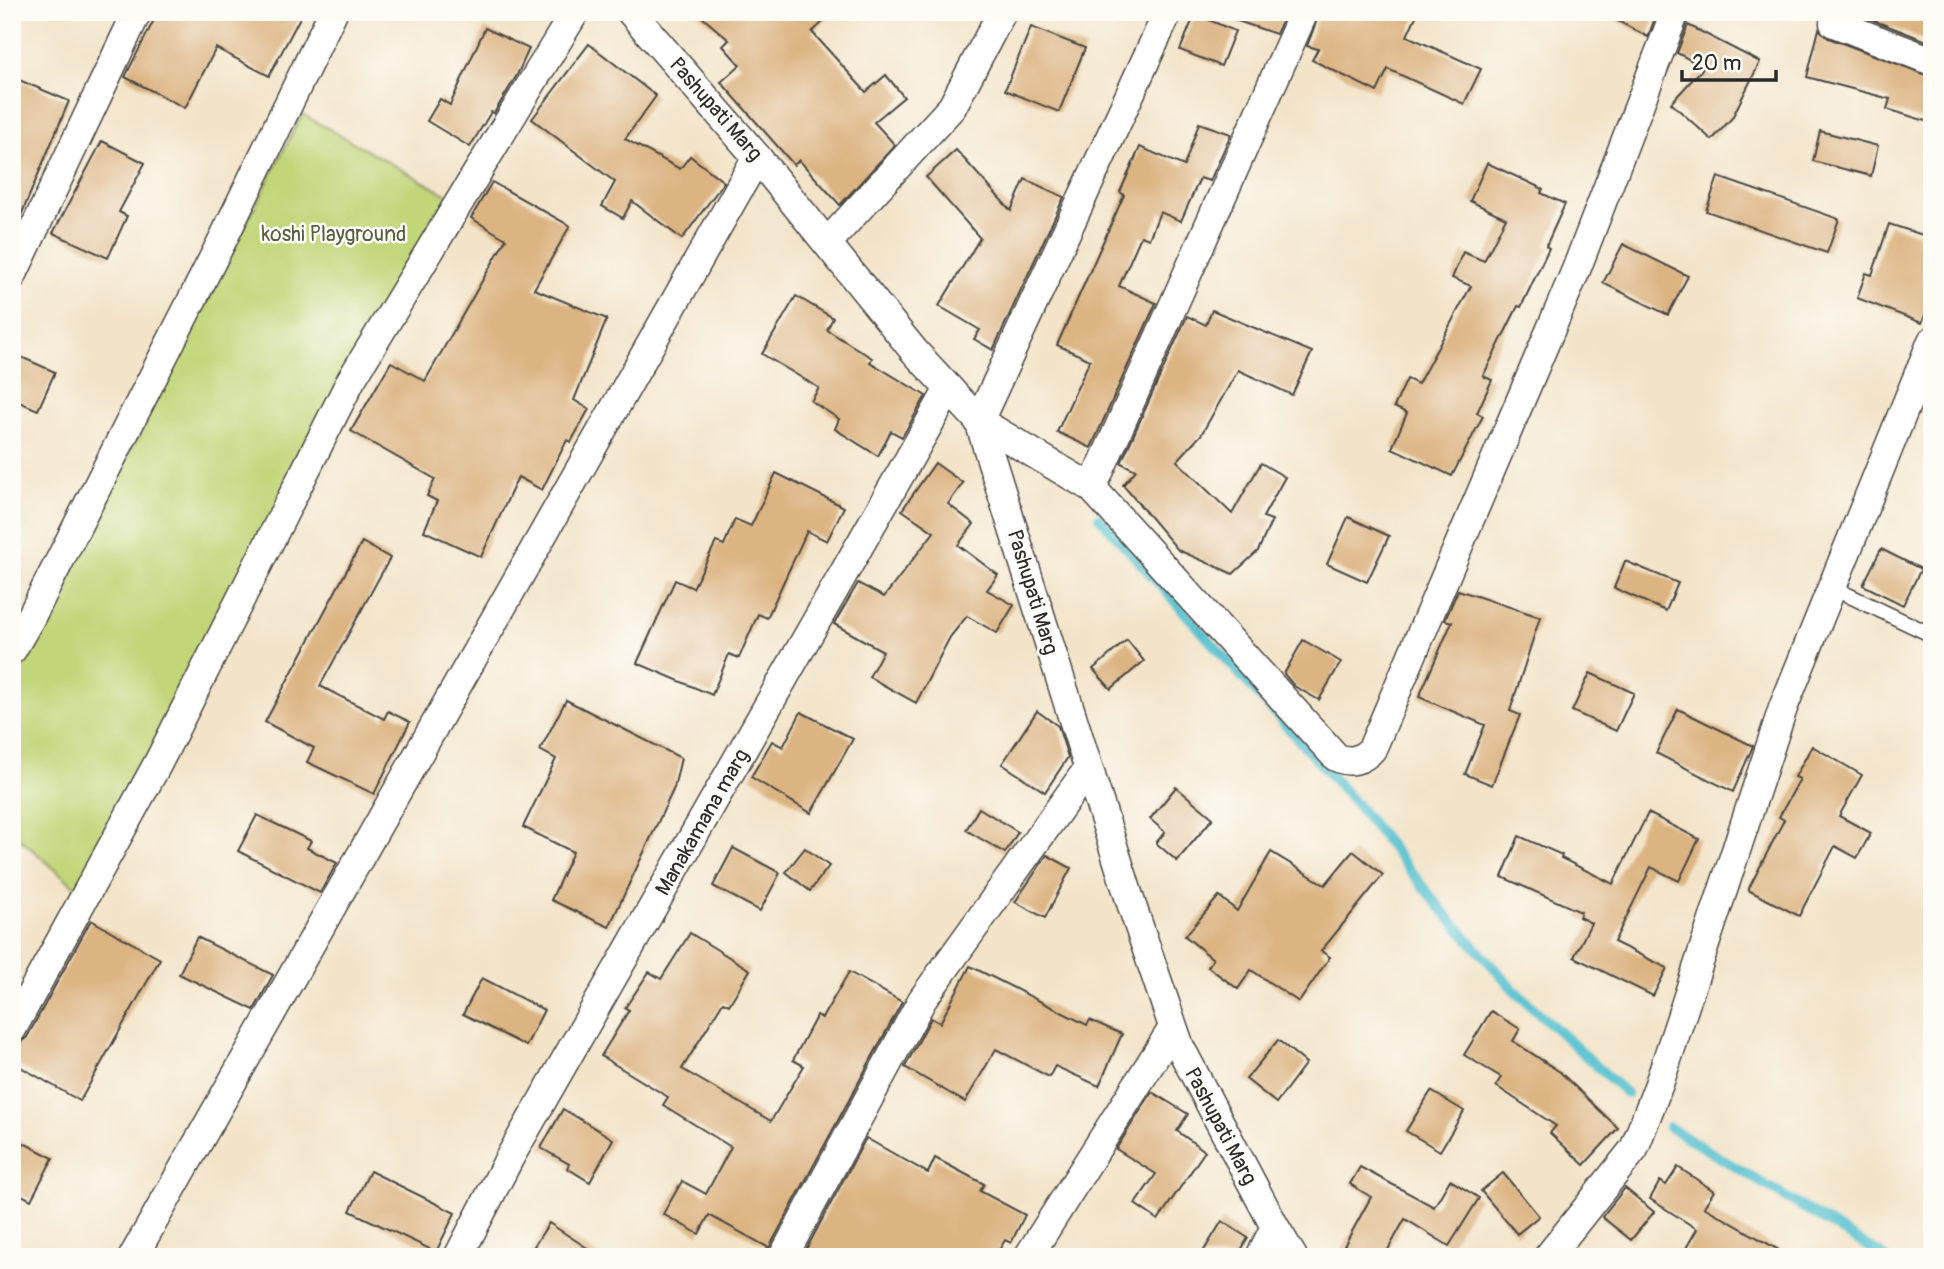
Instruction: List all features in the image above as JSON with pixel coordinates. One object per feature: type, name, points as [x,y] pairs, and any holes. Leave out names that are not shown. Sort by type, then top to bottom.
[{"type":"street","points":[[12,276],[137,12]]},
{"type":"street","points":[[12,650],[223,239],[333,12]]},
{"type":"street","points":[[12,1029],[158,763],[351,380],[575,12]]},
{"type":"street","name":"Pashupati Marg","points":[[631,12],[757,157],[915,352],[979,421],[1088,769],[1180,1047],[1293,1257]]},
{"type":"street","points":[[828,242],[952,107],[1002,12]]},
{"type":"street","points":[[1168,12],[979,421],[1092,488],[1336,757],[1345,762],[1365,757],[1371,749],[1576,270],[1675,12]]},
{"type":"street","points":[[1092,488],[1304,12]]},
{"type":"street","points":[[1834,23],[1932,61]]},
{"type":"street","points":[[133,1257],[757,157]]},
{"type":"street","points":[[1548,1257],[1634,1149],[1659,1084],[1783,708],[1932,341]]},
{"type":"street","name":"Manakamana marg","points":[[458,1257],[510,1157],[949,389]]},
{"type":"street","points":[[783,1257],[922,1000],[1088,769]]},
{"type":"street","points":[[1028,1257],[1173,1028]]},
{"type":"street","points":[[1260,1257],[1275,1227]]},
{"type":"lane","points":[[1831,587],[1932,635]]},
{"type":"green space","name":"koshi Playground","points":[[302,114],[449,196],[79,890],[12,832],[12,682]]},
{"type":"building","points":[[158,12],[303,12],[269,76],[216,48],[185,108],[125,77]]},
{"type":"building","points":[[696,12],[834,12],[812,32],[866,92],[886,75],[904,97],[874,122],[895,145],[840,205],[799,160],[794,165],[721,82],[740,65],[723,46],[729,40]]},
{"type":"building","points":[[1224,12],[1286,12],[1276,34],[1223,16]]},
{"type":"building","points":[[1320,12],[1418,12],[1407,36],[1481,69],[1464,104],[1388,69],[1377,92],[1312,60],[1318,49],[1307,46]]},
{"type":"building","points":[[1601,12],[1657,12],[1648,37]]},
{"type":"building","points":[[1852,12],[1932,12],[1932,43]]},
{"type":"building","points":[[1195,14],[1235,31],[1221,66],[1180,50]]},
{"type":"building","points":[[1688,25],[1760,62],[1732,118],[1712,140],[1671,103],[1704,67],[1677,53]]},
{"type":"building","points":[[1031,27],[1085,48],[1059,112],[1005,90]]},
{"type":"building","points":[[485,28],[529,49],[517,75],[470,147],[427,121],[440,99],[450,105]]},
{"type":"building","points":[[1819,29],[1828,38],[1932,77],[1932,123],[1887,109],[1890,99],[1807,77]]},
{"type":"building","points":[[589,44],[656,96],[625,139],[680,169],[690,156],[724,182],[682,239],[632,201],[623,218],[602,206],[615,182],[532,119]]},
{"type":"building","points":[[12,77],[69,101],[12,237]]},
{"type":"building","points":[[1199,123],[1231,134],[1210,181],[1200,178],[1181,221],[1160,212],[1149,239],[1141,236],[1119,286],[1156,303],[1091,448],[1057,432],[1090,360],[1057,345],[1124,195],[1120,192],[1140,147],[1184,166]]},
{"type":"building","points":[[1820,131],[1878,146],[1871,176],[1813,161]]},
{"type":"building","points":[[102,141],[145,163],[119,212],[127,216],[108,258],[53,233]]},
{"type":"building","points":[[956,150],[1011,211],[1025,179],[1064,197],[993,350],[974,339],[980,330],[939,306],[980,238],[926,177]]},
{"type":"building","points":[[1487,163],[1543,189],[1541,193],[1565,204],[1546,246],[1549,248],[1521,307],[1518,306],[1483,376],[1492,380],[1477,413],[1483,416],[1452,476],[1392,448],[1407,413],[1394,407],[1407,379],[1418,384],[1471,286],[1452,278],[1463,252],[1484,261],[1506,218],[1470,201]]},
{"type":"building","points":[[1718,177],[1839,219],[1827,253],[1706,211]]},
{"type":"building","points":[[492,182],[570,226],[534,289],[607,319],[574,400],[589,409],[571,442],[567,440],[542,490],[518,477],[481,557],[424,531],[437,501],[427,496],[435,479],[351,431],[391,362],[425,381],[506,239],[471,218]]},
{"type":"building","points":[[1889,224],[1932,238],[1932,297],[1922,323],[1857,298],[1866,273],[1872,275]]},
{"type":"building","points":[[1623,244],[1688,276],[1668,315],[1603,283]]},
{"type":"building","points":[[796,296],[833,318],[827,330],[872,358],[870,362],[926,396],[902,437],[891,431],[878,456],[835,429],[839,419],[811,401],[819,388],[762,354]]},
{"type":"building","points":[[1212,310],[1312,352],[1292,395],[1238,370],[1201,435],[1177,461],[1232,514],[1261,463],[1285,477],[1263,517],[1272,520],[1258,551],[1233,574],[1178,550],[1123,485],[1136,470],[1121,463],[1187,316],[1206,325]]},
{"type":"building","points":[[12,353],[55,372],[38,410],[12,399]]},
{"type":"building","points":[[935,463],[963,483],[948,504],[974,524],[958,545],[998,575],[987,590],[1014,605],[997,633],[967,616],[950,637],[916,703],[869,677],[883,651],[834,624],[858,583],[884,597],[934,532],[902,510]]},
{"type":"building","points":[[776,473],[844,507],[827,541],[807,531],[767,618],[758,614],[739,658],[729,654],[712,695],[637,663],[675,580],[693,588],[716,542],[724,545],[735,519],[751,526]]},
{"type":"building","points":[[1348,517],[1389,536],[1367,582],[1327,564]]},
{"type":"building","points":[[362,542],[390,558],[320,686],[384,719],[388,711],[410,722],[374,794],[307,762],[314,748],[265,722]]},
{"type":"building","points":[[1881,549],[1921,569],[1903,605],[1863,585]]},
{"type":"building","points":[[1625,561],[1678,583],[1666,611],[1614,588]]},
{"type":"building","points":[[1458,590],[1540,617],[1510,711],[1520,715],[1492,785],[1465,774],[1485,725],[1419,697],[1452,622],[1445,620]]},
{"type":"building","points":[[1127,640],[1144,661],[1111,689],[1093,669]]},
{"type":"building","points":[[1303,640],[1341,662],[1319,700],[1294,686],[1284,674]]},
{"type":"building","points":[[1590,673],[1634,693],[1616,731],[1572,711]]},
{"type":"building","points":[[566,700],[681,758],[674,788],[609,927],[551,900],[573,852],[523,827],[556,759],[540,750]]},
{"type":"building","points":[[1678,709],[1753,746],[1733,792],[1656,753]]},
{"type":"building","points":[[1037,711],[1058,726],[1068,757],[1045,792],[1002,764]]},
{"type":"building","points":[[801,712],[853,739],[811,813],[751,777],[772,741],[783,747]]},
{"type":"building","points":[[1812,746],[1862,775],[1839,816],[1871,833],[1857,858],[1835,846],[1799,916],[1748,890],[1784,820],[1779,817],[1800,779],[1795,777]]},
{"type":"building","points":[[1176,787],[1213,818],[1177,861],[1156,843],[1165,832],[1150,819]]},
{"type":"building","points":[[979,808],[1018,832],[1005,853],[966,830]]},
{"type":"building","points":[[1648,813],[1699,839],[1679,881],[1651,867],[1614,942],[1667,968],[1653,996],[1574,957],[1591,923],[1579,917],[1581,912],[1502,877],[1519,836],[1562,855],[1561,858],[1613,884]]},
{"type":"building","points":[[257,815],[311,841],[307,848],[337,863],[320,893],[238,851]]},
{"type":"building","points":[[733,848],[780,873],[760,911],[713,886]]},
{"type":"building","points":[[805,848],[829,866],[810,891],[786,872]]},
{"type":"building","points":[[1353,851],[1383,875],[1321,951],[1330,957],[1299,1002],[1251,970],[1238,989],[1208,967],[1213,959],[1185,936],[1219,896],[1237,911],[1271,852],[1325,885]]},
{"type":"building","points":[[1047,855],[1071,868],[1045,918],[1015,902]]},
{"type":"building","points":[[91,920],[160,959],[80,1101],[12,1062],[12,1046],[27,1037]]},
{"type":"building","points":[[690,933],[750,970],[729,1005],[723,1002],[682,1069],[771,1121],[804,1066],[793,1060],[817,1015],[822,1018],[849,972],[902,1002],[769,1248],[709,1215],[699,1234],[663,1214],[682,1181],[706,1194],[731,1147],[663,1105],[668,1097],[601,1056],[629,1010],[625,1008],[649,972],[661,979]]},
{"type":"building","points":[[197,937],[273,975],[254,1010],[179,974]]},
{"type":"building","points":[[970,966],[1087,1025],[1090,1020],[1122,1034],[1099,1086],[1055,1066],[1049,1077],[996,1049],[965,1102],[905,1067],[931,1018],[940,1023]]},
{"type":"building","points":[[482,978],[544,1010],[526,1046],[463,1014]]},
{"type":"building","points":[[1491,1011],[1520,1029],[1513,1041],[1560,1072],[1618,1128],[1584,1165],[1550,1133],[1556,1126],[1496,1086],[1501,1077],[1464,1055]]},
{"type":"building","points":[[1278,1040],[1306,1063],[1276,1103],[1246,1079]]},
{"type":"building","points":[[1431,1091],[1464,1111],[1440,1151],[1406,1131]]},
{"type":"building","points":[[1152,1092],[1188,1114],[1177,1131],[1205,1151],[1158,1220],[1135,1204],[1156,1174],[1116,1149]]},
{"type":"building","points":[[563,1109],[613,1139],[590,1182],[567,1168],[569,1164],[541,1148]]},
{"type":"building","points":[[12,1137],[53,1158],[31,1200],[12,1190]]},
{"type":"building","points":[[866,1138],[928,1173],[935,1158],[984,1184],[980,1191],[1025,1215],[1011,1243],[1005,1240],[995,1257],[802,1257]]},
{"type":"building","points":[[1360,1167],[1434,1207],[1450,1180],[1479,1198],[1449,1246],[1405,1219],[1384,1257],[1338,1257],[1371,1197],[1350,1184]]},
{"type":"building","points":[[1678,1167],[1714,1191],[1704,1207],[1791,1257],[1681,1257],[1697,1229],[1650,1199],[1660,1181],[1666,1185]]},
{"type":"building","points":[[370,1171],[455,1213],[436,1252],[350,1211]]},
{"type":"building","points":[[1503,1173],[1539,1216],[1517,1234],[1481,1191]]},
{"type":"building","points":[[1625,1188],[1654,1212],[1631,1240],[1602,1217]]},
{"type":"building","points":[[1222,1221],[1248,1238],[1237,1257],[1200,1257]]},
{"type":"building","points":[[549,1223],[601,1257],[527,1257]]},
{"type":"waterway","points":[[1099,517],[1356,804],[1442,910],[1514,990],[1627,1094]]},
{"type":"waterway","points":[[1669,1127],[1885,1257]]}]
